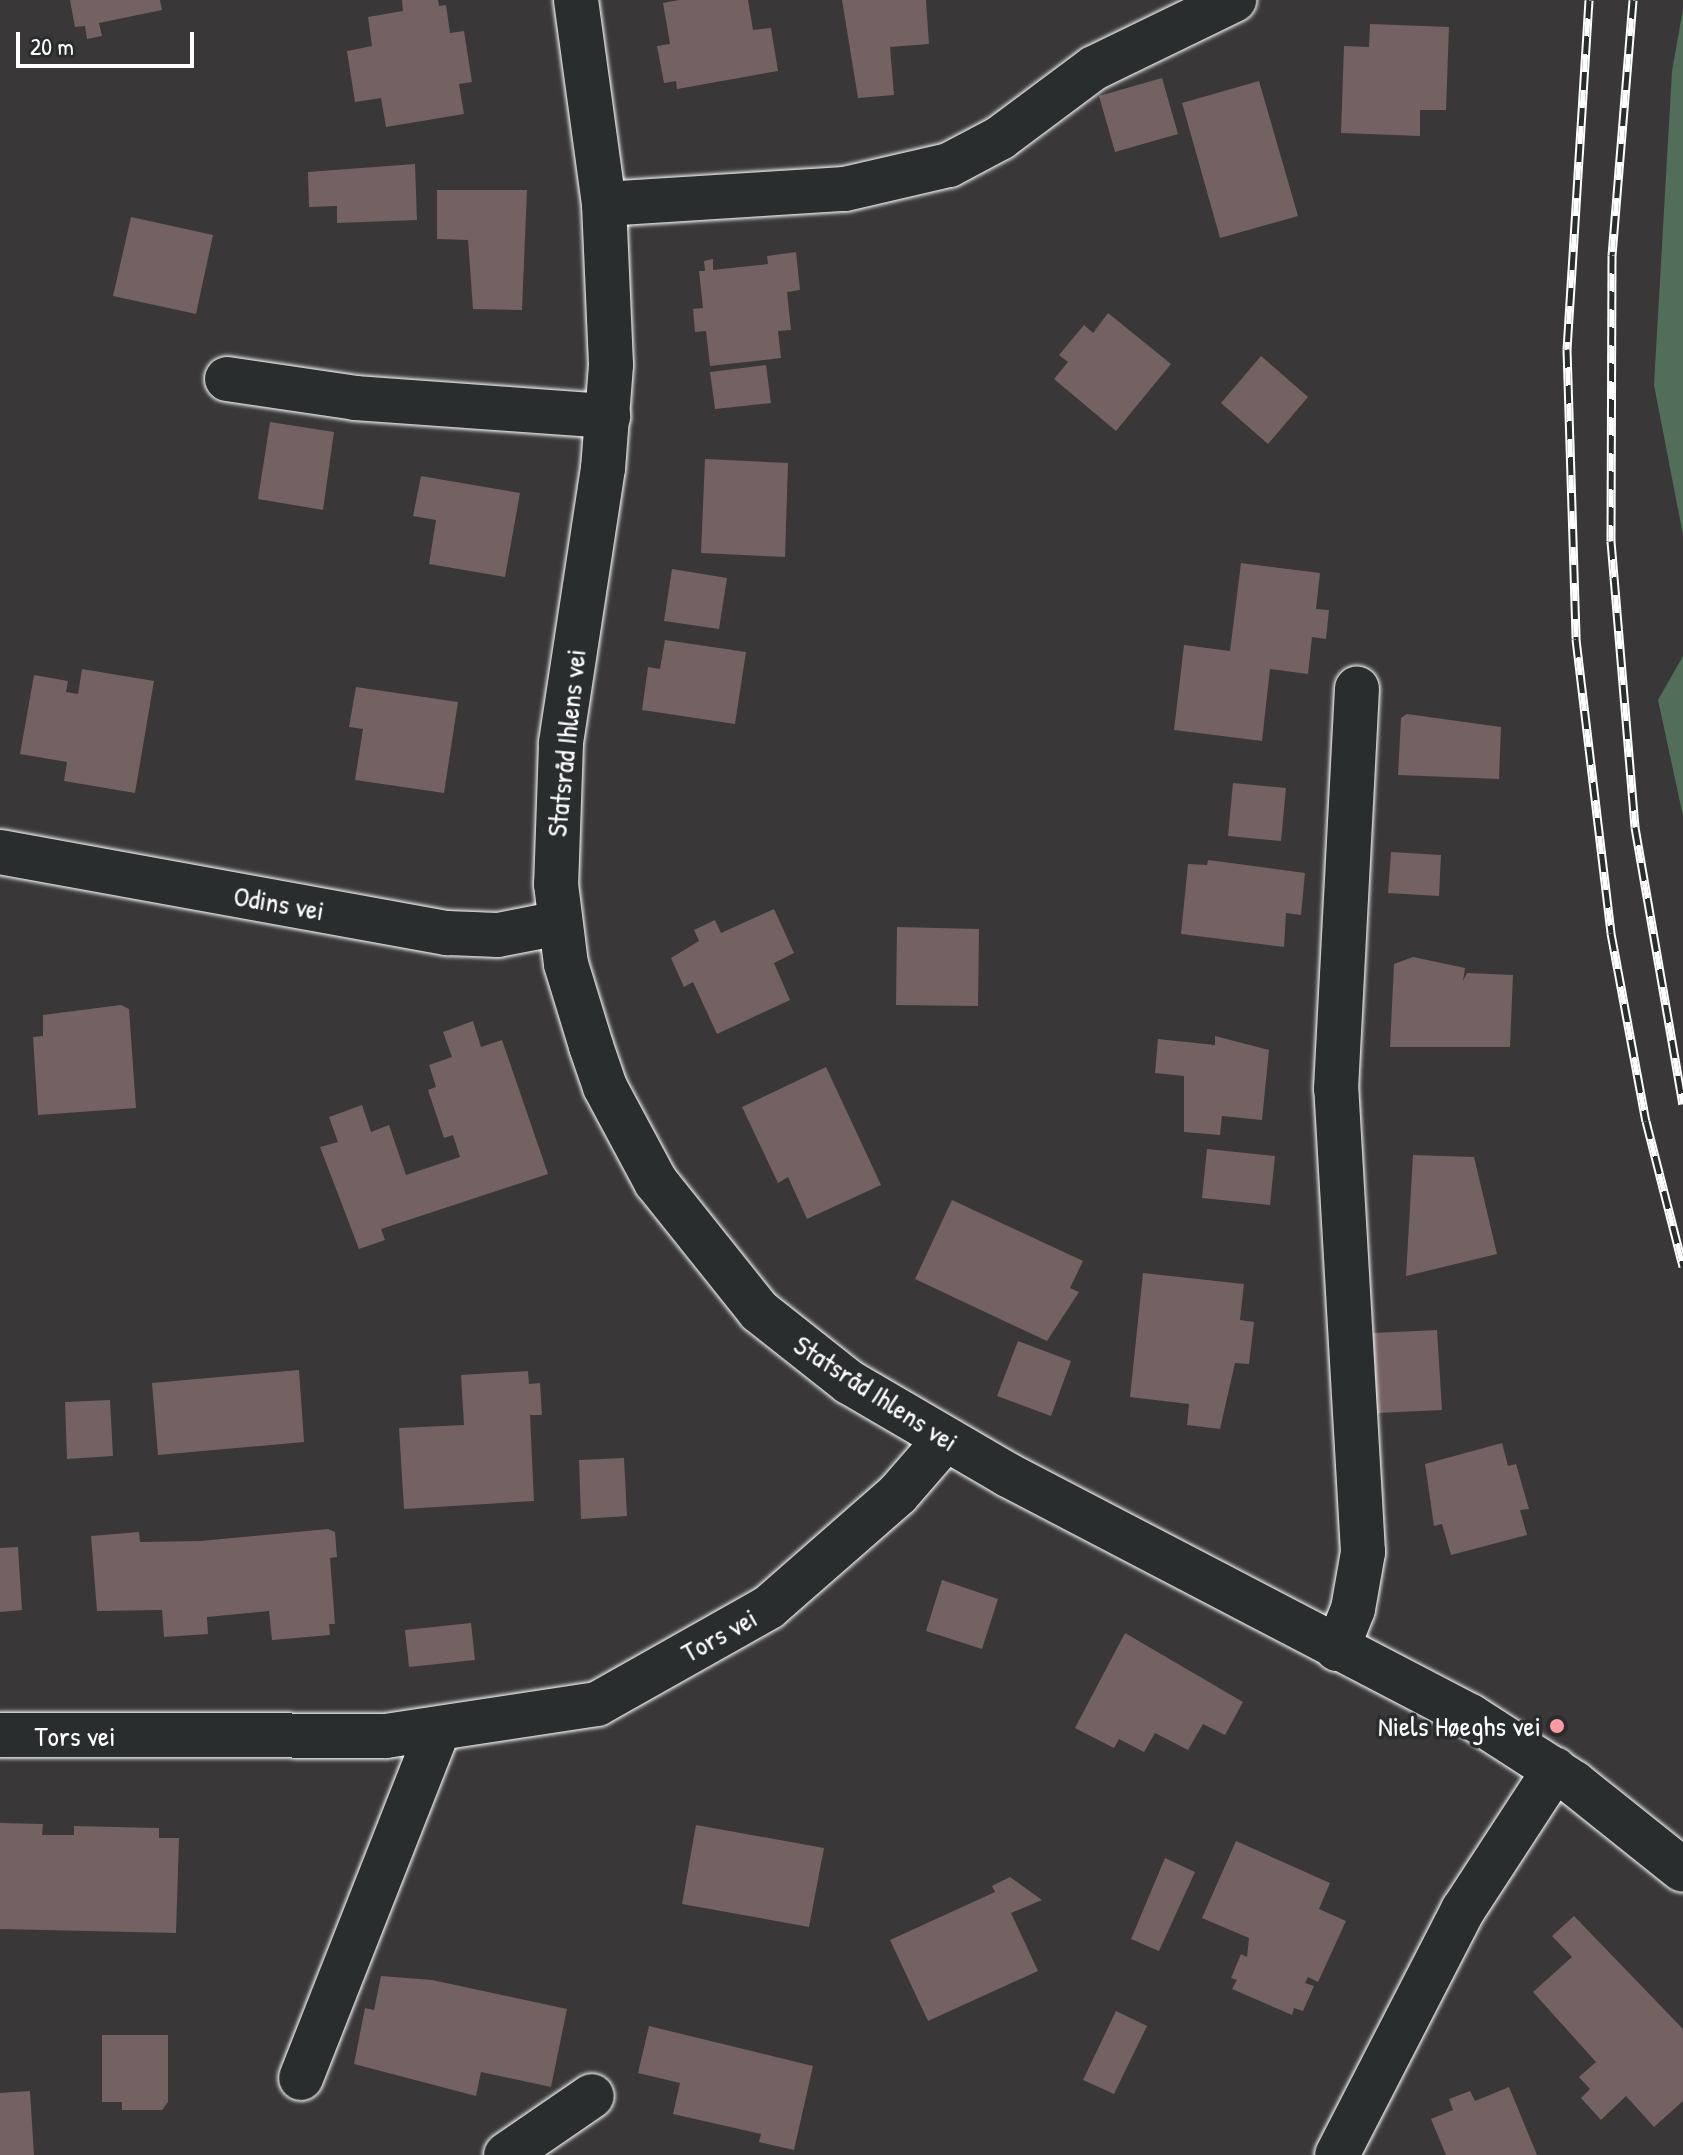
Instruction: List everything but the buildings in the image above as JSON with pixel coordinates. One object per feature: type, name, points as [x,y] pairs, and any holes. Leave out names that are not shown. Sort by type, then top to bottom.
[{"type":"street","name":"Statsråd Ihlens vei","points":[[576,0],[604,204],[608,416],[561,744],[554,840],[559,923],[605,1087],[688,1228],[759,1311],[801,1348],[945,1440],[1337,1649],[1470,1716],[1555,1769],[1683,1870]]},
{"type":"street","points":[[604,204],[845,189],[949,165],[1000,138],[1094,68],[1234,0]]},
{"type":"street","points":[[227,379],[355,398],[608,416]]},
{"type":"street","points":[[1337,1649],[1353,1609],[1363,1552],[1336,1089],[1357,689]]},
{"type":"street","name":"Odins vei","points":[[0,852],[447,933],[498,935],[559,923]]},
{"type":"street","name":"Tors vei","points":[[0,1735],[438,1730],[597,1704],[769,1607],[898,1494],[945,1440]]},
{"type":"street","points":[[301,2078],[438,1730]]},
{"type":"street","points":[[1337,2155],[1463,1910],[1555,1769]]},
{"type":"street","points":[[506,2155],[592,2096]]},
{"type":"green space","points":[[1683,9],[1683,535],[1654,385],[1672,71]]},
{"type":"green space","points":[[1683,656],[1683,816],[1658,700]]},
{"type":"railway","points":[[1589,0],[1567,349],[1576,639],[1611,933],[1646,1121],[1683,1266]]},
{"type":"railway","points":[[1633,0],[1612,255],[1611,541],[1635,827],[1683,1104]]},
{"type":"place","name":"Niels Høeghs vei","points":[[1557,1726]]}]
